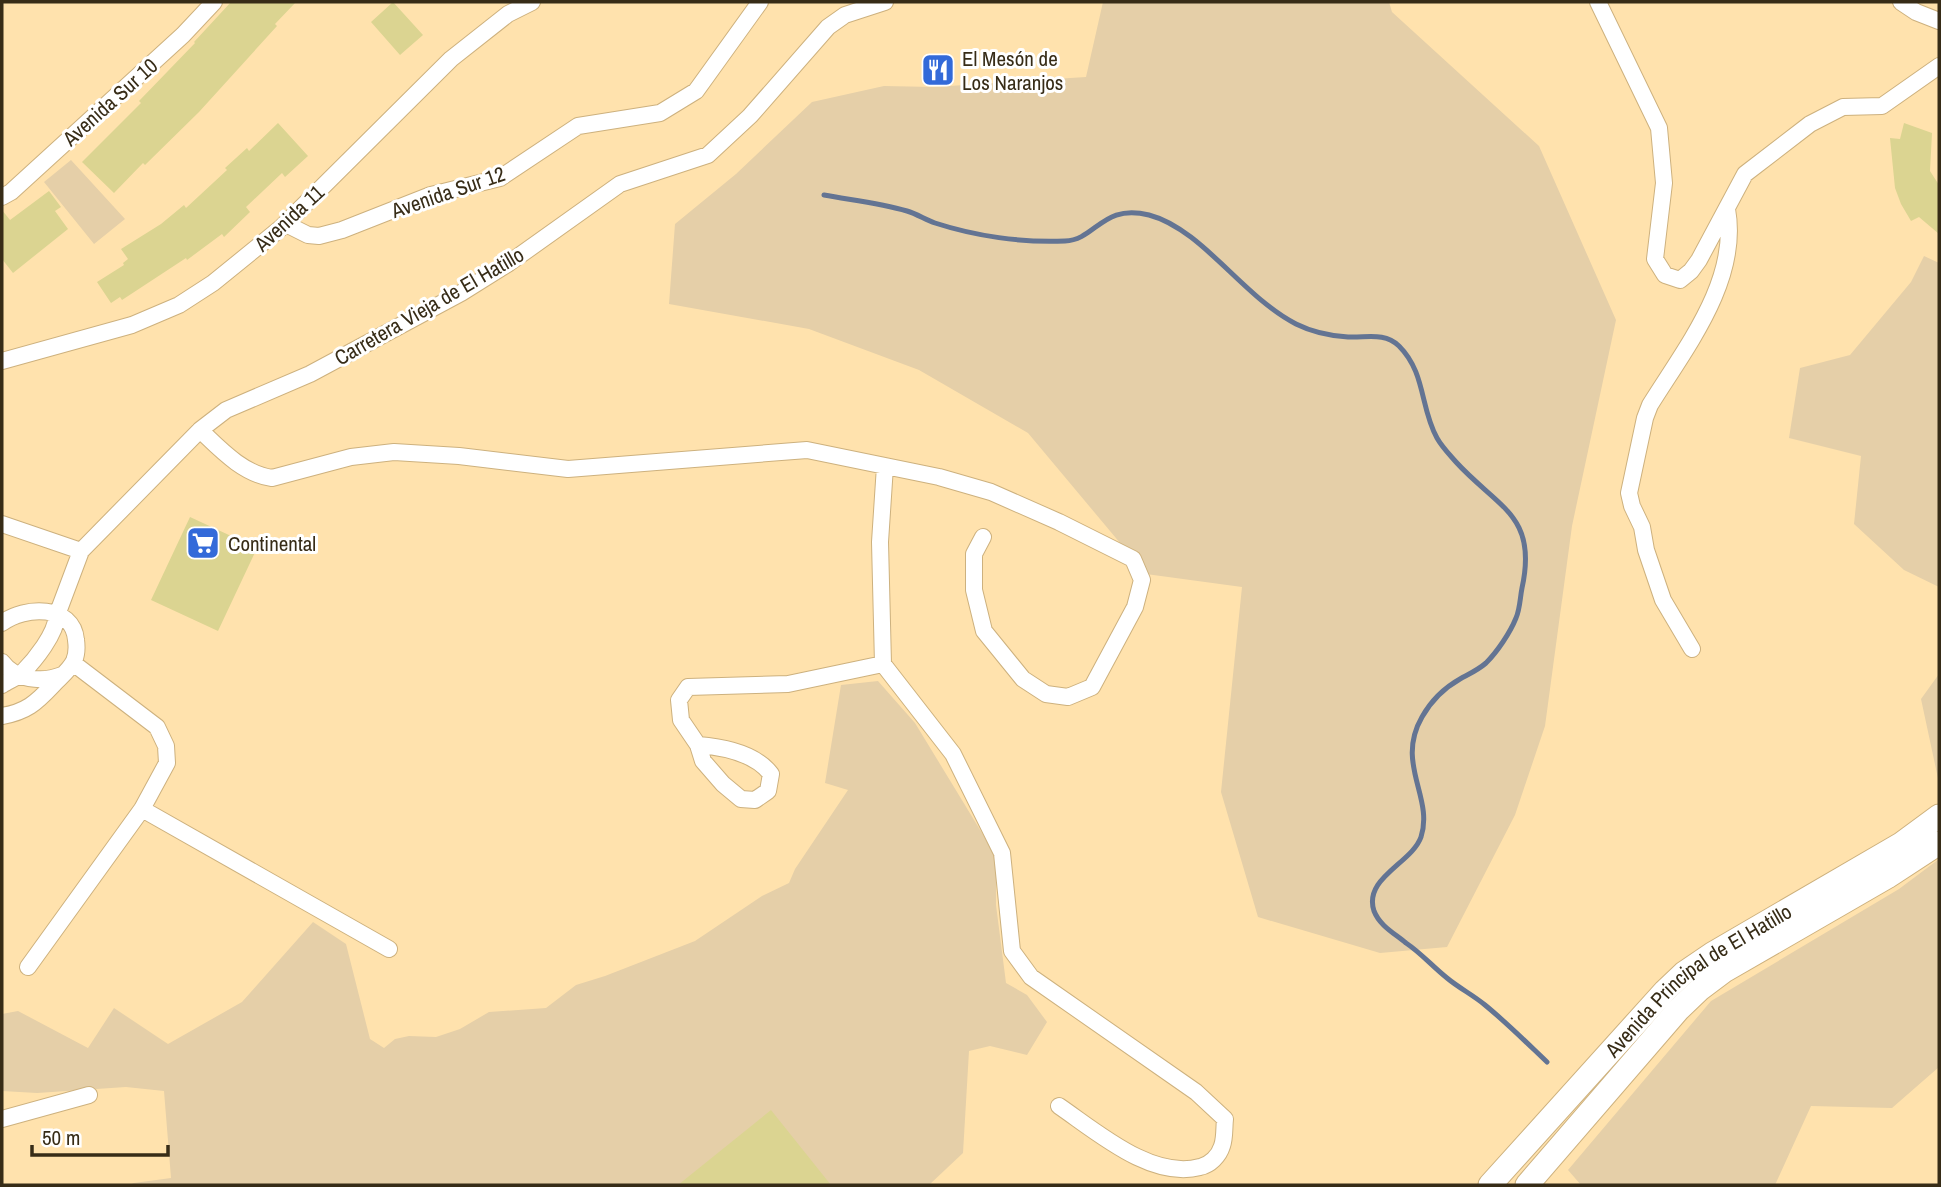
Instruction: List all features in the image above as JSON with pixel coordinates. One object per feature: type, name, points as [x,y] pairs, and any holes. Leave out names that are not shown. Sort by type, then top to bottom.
[{"type":"main road","name":"Avenida Principal de El Hatillo","points":[[1490,1185],[1664,991],[1684,973],[1901,844],[1939,816]]},
{"type":"main road","name":"Avenida Principal de El Hatillo","points":[[1527,1185],[1678,1010],[1700,989],[1724,971],[1887,877],[1939,843]]},
{"type":"street","name":"Avenida Sur 10","points":[[2,197],[11,192],[183,35],[214,2]]},
{"type":"street","name":"Avenida 11","points":[[2,361],[121,328],[179,305],[213,283],[286,224],[451,60],[508,14],[532,2]]},
{"type":"street","name":"Avenida Sur 12","points":[[286,224],[307,235],[319,236],[342,230],[431,195],[500,177],[578,126],[660,113],[696,91],[760,2]]},
{"type":"street","name":"Carretera Vieja de El Hatillo","points":[[81,551],[200,430],[237,405],[310,374],[461,293],[509,263],[620,184],[708,155],[750,116],[828,27],[845,15],[885,2]]},
{"type":"street","points":[[1598,2],[1659,128],[1664,183],[1655,259],[1665,275],[1680,280],[1691,271],[1745,174],[1810,124],[1843,107],[1882,106],[1939,66]]},
{"type":"street","points":[[1901,2],[1916,12],[1939,21]]},
{"type":"street","points":[[1692,649],[1663,600],[1629,493],[1650,405],[1701,321],[1717,287],[1727,257],[1731,227],[1727,209]]},
{"type":"street","points":[[200,430],[248,470],[272,478],[351,457],[394,452],[459,456],[569,469],[807,450],[939,477],[990,492],[1059,522],[1133,559],[1142,580],[1135,607],[1092,687],[1068,697],[1046,694],[1023,679],[984,631],[974,590],[974,554],[983,537]]},
{"type":"street","points":[[885,466],[880,542],[883,664],[953,754],[1002,853],[1012,951],[1031,977],[1196,1092],[1225,1119],[1222,1147],[1209,1165],[1187,1171],[1160,1167],[1124,1150],[1059,1106]]},
{"type":"street","points":[[2,524],[81,551],[55,624],[44,645],[20,675],[2,685]]},
{"type":"street","points":[[2,622],[40,610],[69,620],[74,627],[77,654],[68,669],[32,706],[2,716]]},
{"type":"street","points":[[2,662],[8,670],[20,675],[48,680],[68,669]]},
{"type":"street","points":[[698,745],[717,746],[762,762],[771,774],[768,791],[755,800],[741,799],[723,784],[703,761],[698,745],[681,720],[679,700],[688,687],[788,684],[883,664]]},
{"type":"street","points":[[29,967],[142,808],[167,764],[166,746],[157,727],[68,669]]},
{"type":"street","points":[[142,808],[389,949]]},
{"type":"street","points":[[2,1119],[89,1095]]},
{"type":"shaded area","points":[[1103,2],[1389,2],[1392,12],[1539,146],[1616,320],[1572,526],[1545,726],[1515,815],[1447,947],[1380,953],[1258,917],[1221,792],[1242,587],[1146,574],[1028,433],[919,370],[809,329],[669,304],[675,224],[736,174],[812,102],[884,86],[934,87],[1086,77]]},
{"type":"shaded area","points":[[71,160],[125,219],[94,244],[44,182]]},
{"type":"shaded area","points":[[1924,256],[1939,263],[1939,587],[1904,570],[1854,524],[1861,456],[1789,438],[1800,368],[1850,355],[1911,282]]},
{"type":"shaded area","points":[[1939,674],[1939,783],[1921,699]]},
{"type":"shaded area","points":[[878,681],[915,723],[996,856],[996,905],[1006,983],[1027,995],[1047,1022],[1027,1055],[990,1046],[969,1051],[963,1153],[929,1185],[129,1185],[171,1178],[164,1091],[126,1087],[37,1093],[2,1091],[2,1014],[18,1011],[88,1048],[114,1008],[168,1044],[242,1002],[313,922],[346,944],[370,1039],[384,1048],[395,1039],[409,1036],[436,1037],[460,1029],[489,1012],[546,1008],[576,985],[695,941],[762,896],[789,883],[795,869],[848,790],[825,783],[841,685]]},
{"type":"shaded area","points":[[1939,859],[1939,1067],[1892,1108],[1811,1106],[1775,1185],[1581,1185],[1568,1170],[1711,1001],[1899,889]]},
{"type":"building","points":[[231,2],[296,2],[199,112],[114,193],[82,162],[141,103],[139,101]]},
{"type":"building","points":[[393,2],[423,35],[400,55],[371,22]]},
{"type":"building","points":[[278,123],[308,156],[285,177],[282,173],[246,207],[250,212],[224,237],[222,234],[187,260],[186,258],[122,300],[120,297],[111,303],[97,282],[124,265],[128,259],[121,249],[161,224],[184,205],[186,208],[227,170],[225,168],[247,148],[249,151]]},
{"type":"building","points":[[1904,123],[1932,133],[1930,171],[1939,185],[1939,234],[1919,217],[1911,221],[1895,188],[1890,138],[1900,139]]},
{"type":"building","points":[[49,191],[61,207],[55,211],[68,229],[13,273],[2,259],[2,210],[10,220]]},
{"type":"building","points":[[190,517],[257,548],[218,631],[151,600]]},
{"type":"building","points":[[771,1110],[831,1185],[678,1185]]},
{"type":"waterway","points":[[824,195],[897,208],[966,232],[1032,241],[1076,239],[1120,214],[1149,215],[1187,234],[1258,298],[1296,324],[1335,336],[1381,337],[1399,346],[1408,356],[1437,438],[1456,462],[1511,515],[1524,544],[1525,564],[1517,615],[1503,642],[1486,663],[1443,691],[1422,717],[1412,750],[1423,808],[1421,837],[1416,846],[1375,889],[1372,899],[1374,911],[1388,929],[1452,982],[1485,1005],[1547,1062]]},
{"type":"place","name":"El Mesón de Los Naranjos","points":[[938,70]]},
{"type":"place","name":"Continental","points":[[203,543]]}]
